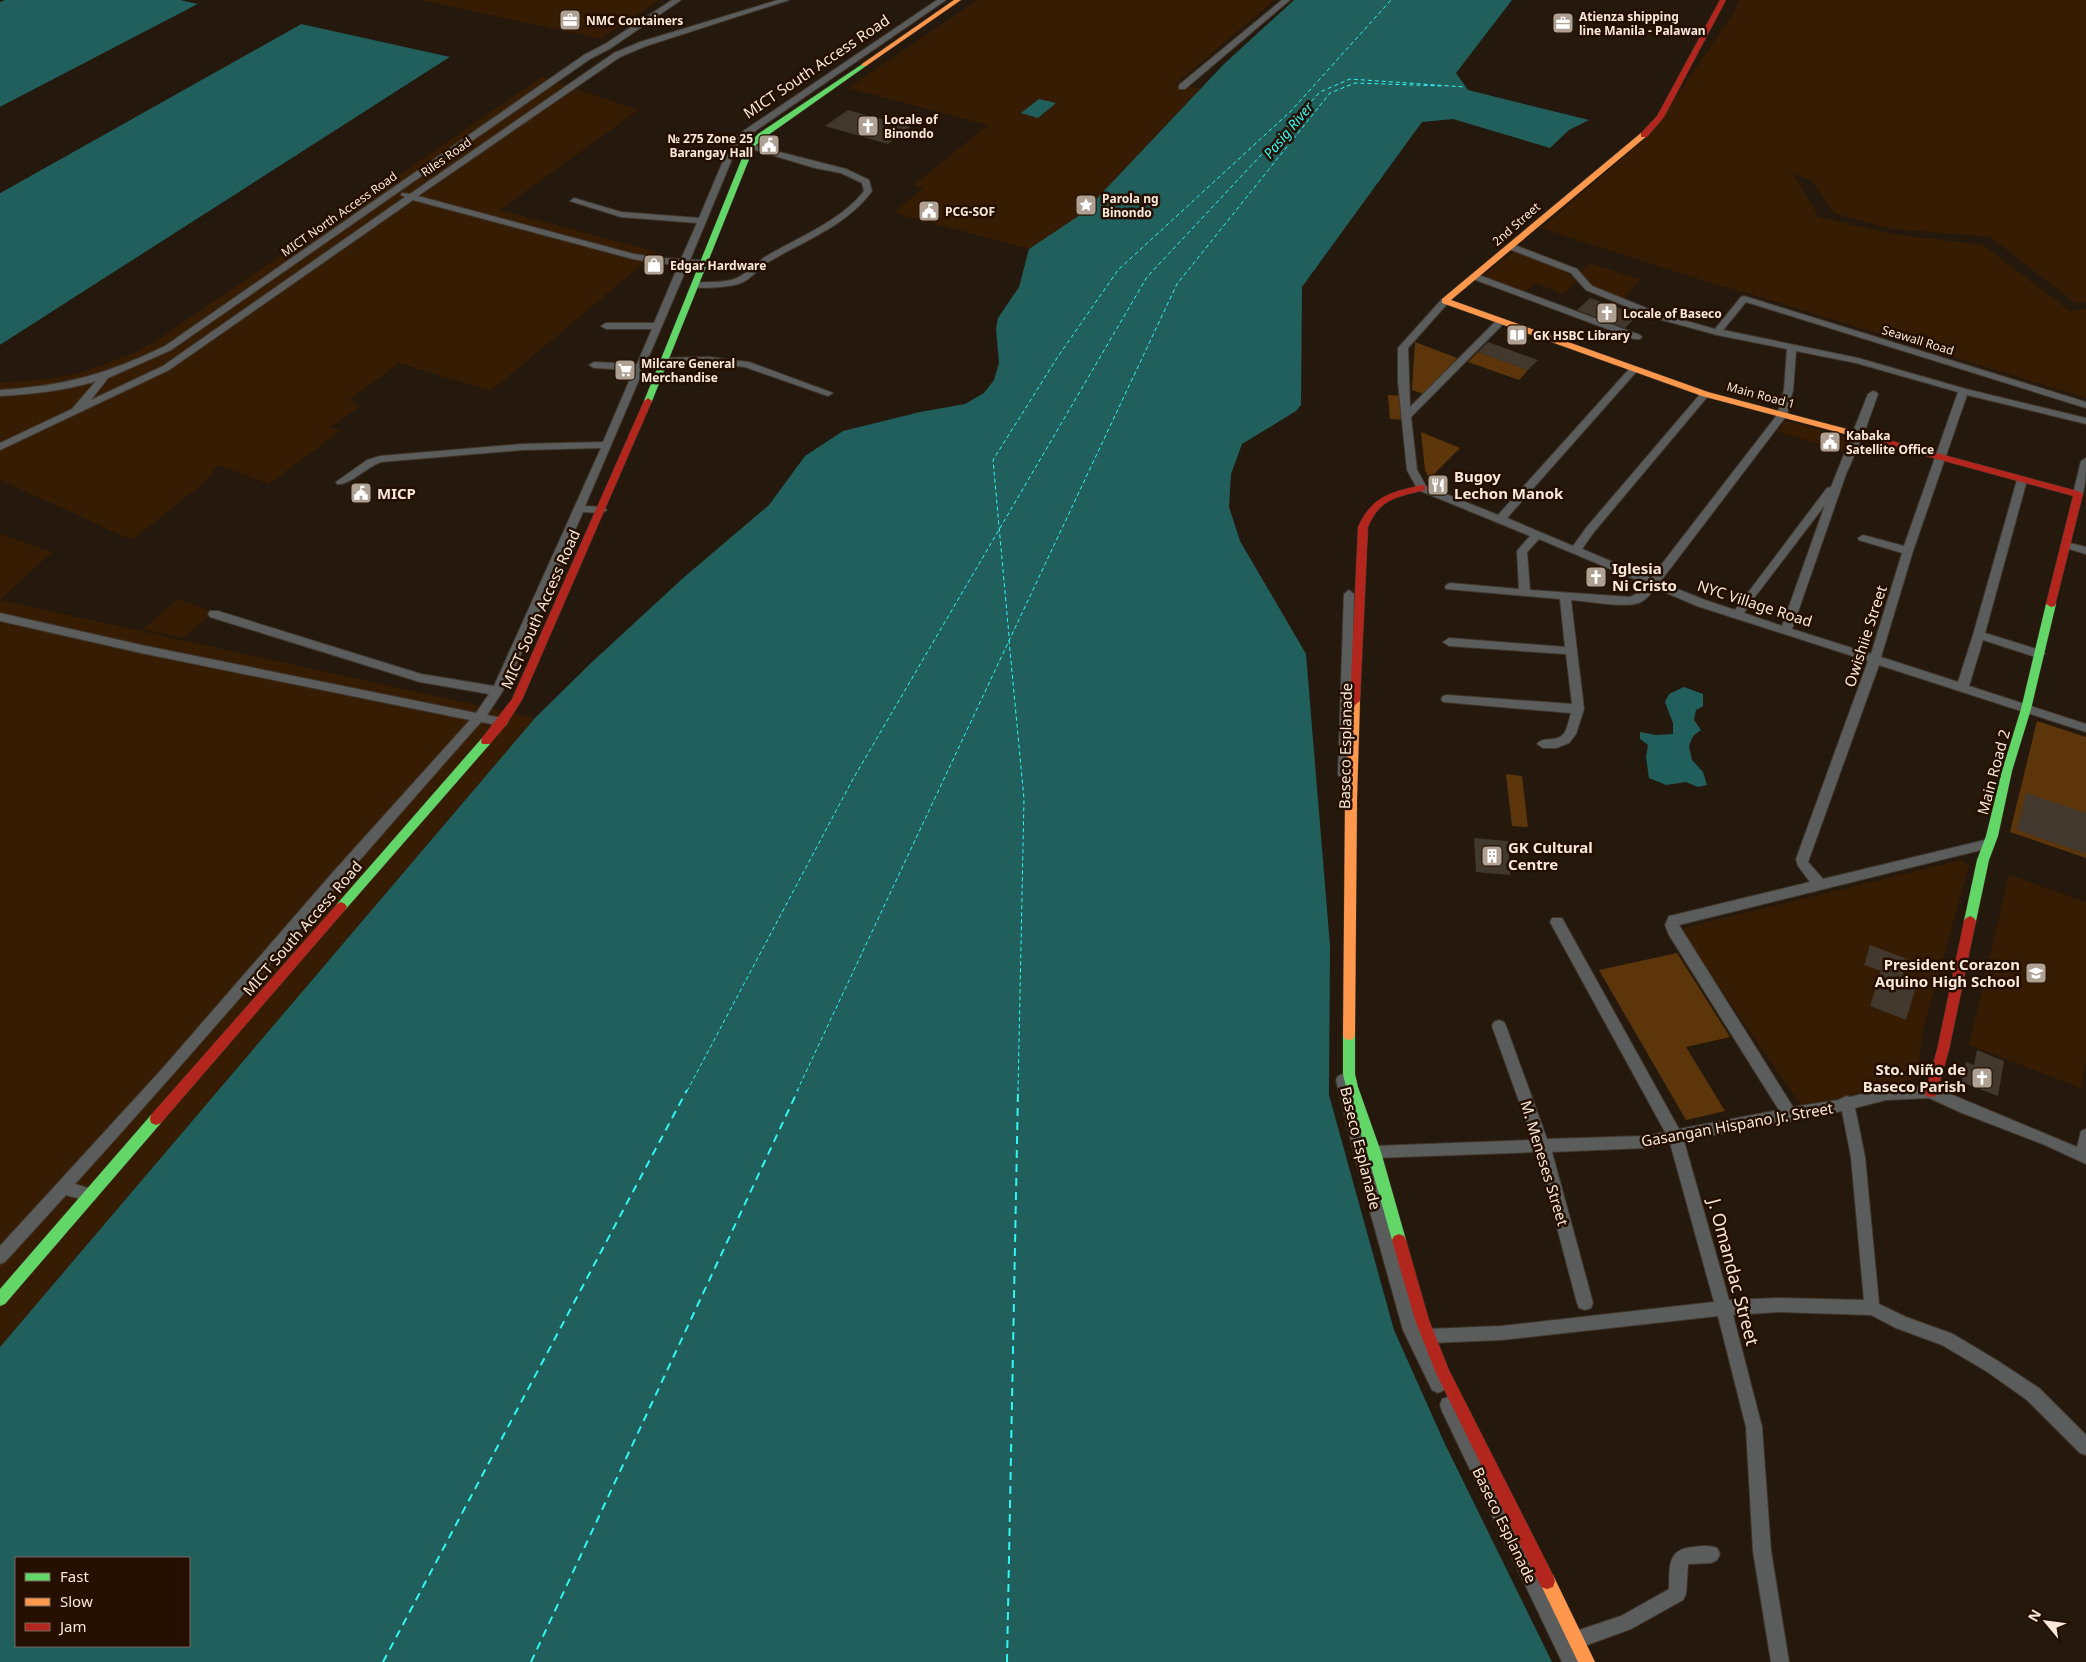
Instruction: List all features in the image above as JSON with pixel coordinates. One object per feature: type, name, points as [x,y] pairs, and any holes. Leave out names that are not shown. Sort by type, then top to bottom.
[{"type":"street","name":"MICT North Access Road","points":[[587,57],[599,45],[666,0]]},
{"type":"street","name":"MICT North Access Road","points":[[0,393],[77,384],[127,368],[168,348],[587,57],[608,46],[677,0]]},
{"type":"street","name":"Riles Road","points":[[0,447],[144,380],[198,348],[411,196],[565,90],[627,50],[785,0]]},
{"type":"street","name":"MICT South Access Road","points":[[0,1257],[168,1073],[320,895],[479,717],[497,691],[607,446],[733,147],[739,138],[942,0]]},
{"type":"street","name":"MICT South Access Road","points":[[0,1299],[502,722],[517,700],[602,510],[704,264],[750,146],[761,136],[958,0]]},
{"type":"street","points":[[1182,87],[1286,0]]},
{"type":"street","name":"2nd Street","points":[[1422,488],[1412,470],[1403,382],[1403,348],[1445,301],[1512,247],[1563,201],[1642,138],[1660,117],[1723,0]]},
{"type":"street","points":[[695,286],[712,286],[738,281],[791,244],[807,239],[859,203],[868,191],[866,182],[843,171],[818,166],[750,146]]},
{"type":"street","points":[[394,192],[633,256],[704,264]]},
{"type":"street","points":[[574,201],[621,214],[702,221]]},
{"type":"street","points":[[1512,247],[1574,271],[1582,282],[1603,295],[1658,316],[1717,332],[1858,361],[1962,391],[2086,421]]},
{"type":"street","points":[[1476,277],[1637,337]]},
{"type":"street","name":"Seawall Road","points":[[1717,332],[1744,299],[2086,405]]},
{"type":"street","name":"Main Road 1","points":[[1445,301],[1705,394],[2078,494]]},
{"type":"street","points":[[1407,416],[1501,321]]},
{"type":"street","points":[[606,326],[658,326]]},
{"type":"street","points":[[1450,587],[1636,600],[1644,594],[1782,415],[1790,378],[1792,346]]},
{"type":"street","points":[[646,353],[666,357],[746,364],[828,393]]},
{"type":"street","points":[[594,364],[639,367]]},
{"type":"street","points":[[127,368],[144,380]]},
{"type":"street","points":[[1500,519],[1634,369]]},
{"type":"street","points":[[72,414],[96,389],[104,376]]},
{"type":"street","name":"Owishiie Street","points":[[1820,885],[1802,863],[1802,859],[1875,659],[1908,551],[1962,391]]},
{"type":"street","points":[[1575,552],[1590,530],[1705,394]]},
{"type":"street","points":[[1786,631],[1841,474],[1874,394]]},
{"type":"street","points":[[341,482],[371,462],[380,459],[547,445],[582,444],[607,446]]},
{"type":"street","name":"Main Road 2","points":[[1931,1092],[1943,1050],[1983,860],[2026,708],[2086,461]]},
{"type":"street","points":[[1737,615],[1750,594],[1831,490],[1841,474]]},
{"type":"street","points":[[1962,688],[1979,635],[2022,480]]},
{"type":"street","points":[[1422,488],[1382,500],[1369,511],[1363,527],[1350,800],[1349,1074],[1374,1152],[1422,1320],[1453,1394],[1587,1662]]},
{"type":"street","name":"NYC Village Road","points":[[1422,488],[1701,604],[2086,728]]},
{"type":"street","points":[[579,509],[602,510]]},
{"type":"street","points":[[1525,593],[1522,551],[1537,535]]},
{"type":"street","points":[[1863,538],[1908,551]]},
{"type":"street","points":[[2066,545],[2086,551]]},
{"type":"street","name":"Baseco Esplanade","points":[[1349,594],[1343,833],[1344,1086],[1364,1165],[1411,1330],[1571,1662]]},
{"type":"street","points":[[1543,744],[1556,744],[1565,740],[1570,734],[1578,709],[1565,596]]},
{"type":"street","points":[[214,614],[420,678],[497,691]]},
{"type":"street","points":[[0,617],[141,649],[502,722]]},
{"type":"street","points":[[1979,635],[2039,654]]},
{"type":"street","points":[[1449,642],[1572,651]]},
{"type":"street","points":[[1447,699],[1578,709]]},
{"type":"street","points":[[1789,1113],[1674,931],[1672,925],[1674,920],[1989,844]]},
{"type":"street","name":"J. Omandac Street","points":[[1556,922],[1675,1136],[1724,1308],[1754,1427],[1762,1551],[1780,1662]]},
{"type":"street","name":"M. Meneses Street","points":[[1499,1026],[1543,1147],[1584,1303]]},
{"type":"street","name":"Gasangan Hispano Jr. Street","points":[[1374,1152],[1645,1142],[1789,1113],[1838,1106],[1846,1102],[1886,1094],[1931,1092],[1967,1109],[2050,1140],[2084,1157]]},
{"type":"street","points":[[1846,1102],[1858,1157],[1872,1308]]},
{"type":"street","points":[[2084,1157],[2086,1135]]},
{"type":"street","points":[[62,1187],[90,1195]]},
{"type":"street","points":[[1429,1336],[1501,1333],[1724,1308],[1778,1305],[1872,1308],[1902,1323],[1947,1339],[1992,1366],[2033,1394],[2086,1447]]},
{"type":"street","points":[[1576,1640],[1625,1623],[1677,1594],[1679,1562],[1684,1556],[1711,1554]]},
{"type":"shaded area","name":"NMC Containers","points":[[421,0],[659,0],[601,39]]},
{"type":"shaded area","points":[[978,0],[1275,0],[1174,85],[1201,88],[1083,213],[1029,249],[894,213],[923,188],[914,185],[916,183],[988,125],[848,88]]},
{"type":"shaded area","points":[[1739,0],[2086,0],[2086,302],[2076,303],[1990,237],[1892,229],[1834,213],[1812,181],[1793,174],[1819,217],[1892,234],[1983,245],[2070,311],[2086,309],[2086,398],[1716,285],[1541,228],[1650,135],[1734,12]]},
{"type":"shaded area","points":[[542,77],[638,110],[500,210],[657,252],[491,391],[399,363],[349,400],[360,406],[331,427],[340,431],[269,484],[218,465],[205,482],[132,540],[0,480],[0,383],[50,379],[79,373],[132,354],[156,341]]},
{"type":"shaded area","points":[[1516,250],[1563,270],[1577,281],[1563,294],[1536,283],[1523,293],[1480,277]]},
{"type":"shaded area","points":[[1589,263],[1640,279],[1623,300],[1609,295],[1579,276]]},
{"type":"shaded area","points":[[1415,342],[1457,358],[1424,394],[1412,390]]},
{"type":"shaded area","points":[[1478,352],[1528,370],[1519,380],[1468,362]]},
{"type":"shaded area","points":[[1388,395],[1407,396],[1410,420],[1390,419]]},
{"type":"shaded area","points":[[1785,421],[1851,439],[1846,452],[1778,432]]},
{"type":"shaded area","points":[[1421,432],[1460,448],[1429,479],[1425,470]]},
{"type":"shaded area","points":[[0,534],[52,552],[0,600]]},
{"type":"shaded area","points":[[178,599],[214,612],[183,638],[143,629]]},
{"type":"shaded area","points":[[0,600],[535,718],[0,1347]]},
{"type":"shaded area","points":[[2037,721],[2086,737],[2086,858],[2010,832]]},
{"type":"shaded area","points":[[1506,774],[1522,776],[1528,827],[1512,826]]},
{"type":"shaded area","points":[[1960,860],[1969,865],[1923,1030],[1917,1078],[1803,1108],[1679,929]]},
{"type":"shaded area","name":"President Corazon Aquino High School","points":[[2009,875],[2086,902],[2086,1060],[2081,1088],[1969,1045]]},
{"type":"shaded area","points":[[1677,953],[1730,1037],[1686,1047],[1725,1111],[1686,1120],[1599,970]]},
{"type":"water","points":[[5,0],[180,0],[198,4],[0,107],[0,2]]},
{"type":"water","name":"Pasig River","points":[[1294,0],[1512,0],[1456,73],[1468,90],[1589,120],[1569,130],[1550,148],[1453,119],[1422,122],[1302,287],[1301,405],[1296,411],[1242,444],[1231,474],[1229,507],[1240,541],[1306,654],[1330,946],[1329,1095],[1394,1330],[1444,1442],[1552,1662],[0,1662],[0,1347],[535,718],[591,663],[682,579],[769,505],[805,456],[843,431],[920,412],[965,404],[984,393],[994,380],[999,363],[996,329],[998,318],[1019,287],[1029,249],[1083,213],[1224,64]]},
{"type":"water","points":[[301,24],[450,57],[0,345],[0,193]]},
{"type":"water","points":[[1039,99],[1056,103],[1038,118],[1021,113]]},
{"type":"water","points":[[1684,687],[1703,694],[1703,706],[1696,710],[1694,720],[1701,730],[1693,736],[1689,746],[1692,760],[1703,772],[1707,785],[1698,787],[1686,782],[1666,785],[1649,778],[1646,757],[1648,745],[1640,739],[1640,732],[1656,735],[1673,734],[1673,723],[1665,702],[1669,694]]},
{"type":"pier","points":[[201,4],[0,109],[0,107]]},
{"type":"pier","points":[[297,23],[301,24],[0,193],[0,190]]},
{"type":"pier","points":[[450,57],[453,57],[220,209],[0,348],[0,345]]},
{"type":"building","name":"Locale of Binondo","points":[[848,110],[911,127],[888,144],[825,126]]},
{"type":"building","name":"Locale of Baseco","points":[[1590,298],[1638,315],[1625,328],[1577,310]]},
{"type":"building","points":[[1488,342],[1538,360],[1528,370],[1478,352]]},
{"type":"building","points":[[2026,793],[2086,813],[2086,854],[2017,830]]},
{"type":"building","name":"GK Cultural Centre","points":[[1474,838],[1508,841],[1510,875],[1476,872]]},
{"type":"building","points":[[1870,945],[1907,959],[1901,981],[1916,987],[1906,1020],[1870,1006],[1881,971],[1864,965]]},
{"type":"building","name":"Sto. Niño de Baseco Parish","points":[[1977,1050],[2004,1061],[1998,1096],[1961,1082],[1966,1062],[1974,1065]]},
{"type":"ferry route","points":[[999,529],[993,460],[1057,358],[1118,270],[1291,111],[1391,0]]},
{"type":"ferry route","points":[[999,529],[1147,277],[1320,92],[1350,79],[1465,87]]},
{"type":"ferry route","points":[[1009,641],[1177,284],[1330,93],[1355,83],[1442,86]]},
{"type":"ferry route","points":[[687,1091],[853,779],[999,529]]},
{"type":"ferry route","points":[[999,529],[1009,636]]},
{"type":"ferry route","points":[[797,1091],[1009,641]]},
{"type":"ferry route","points":[[1009,641],[1024,799],[1018,1091]]},
{"type":"ferry route","points":[[383,1662],[687,1090]]},
{"type":"ferry route","points":[[531,1662],[798,1090]]},
{"type":"ferry route","points":[[1007,1662],[1018,1090]]},
{"type":"traffic: fast","points":[[648,401],[751,146],[761,136],[864,65]]},
{"type":"traffic: fast","points":[[1970,921],[1983,860],[1992,836],[2007,771],[2026,709],[2051,604]]},
{"type":"traffic: fast","points":[[341,907],[486,741]]},
{"type":"traffic: fast","points":[[1349,1035],[1349,1074],[1352,1087],[1374,1152],[1399,1240]]},
{"type":"traffic: fast","points":[[0,1299],[156,1119]]},
{"type":"traffic: slow","points":[[864,65],[958,0]]},
{"type":"traffic: slow","points":[[1445,301],[1644,135]]},
{"type":"traffic: slow","points":[[1445,301],[1705,394],[1859,435]]},
{"type":"traffic: slow","points":[[1349,1035],[1351,800],[1355,701]]},
{"type":"traffic: slow","points":[[1547,1581],[1587,1662]]},
{"type":"traffic: jam","points":[[1644,135],[1660,117],[1723,0]]},
{"type":"traffic: jam","points":[[486,741],[517,700],[648,401]]},
{"type":"traffic: jam","points":[[1859,435],[2078,494],[2051,604]]},
{"type":"traffic: jam","points":[[1355,701],[1363,527],[1373,509],[1386,498],[1422,488]]},
{"type":"traffic: jam","points":[[156,1119],[341,907]]},
{"type":"traffic: jam","points":[[1931,1092],[1943,1050],[1970,921]]},
{"type":"traffic: jam","points":[[1399,1240],[1422,1320],[1443,1373],[1547,1581]]},
{"type":"place","name":"NMC Containers","points":[[570,20]]},
{"type":"place","name":"Atienza shipping line Manila - Palawan","points":[[1563,23]]},
{"type":"place","name":"Locale of Binondo","points":[[868,126]]},
{"type":"place","name":"№ 275 Zone 25 Barangay Hall","points":[[769,145]]},
{"type":"place","name":"Parola ng Binondo","points":[[1086,205]]},
{"type":"place","name":"PCG-SOF","points":[[929,211]]},
{"type":"place","name":"Edgar Hardware","points":[[654,265]]},
{"type":"place","name":"Locale of Baseco","points":[[1607,313]]},
{"type":"place","name":"GK HSBC Library","points":[[1517,335]]},
{"type":"place","name":"Milcare General Merchandise","points":[[625,370]]},
{"type":"place","name":"Kabaka Satellite Office","points":[[1830,442]]},
{"type":"place","name":"Bugoy Lechon Manok","points":[[1438,485]]},
{"type":"place","name":"MICP","points":[[361,493]]},
{"type":"place","name":"Iglesia Ni Cristo","points":[[1596,577]]},
{"type":"place","name":"GK Cultural Centre","points":[[1492,856]]},
{"type":"place","name":"President Corazon Aquino High School","points":[[2036,973]]},
{"type":"place","name":"Sto. Niño de Baseco Parish","points":[[1982,1078]]}]
